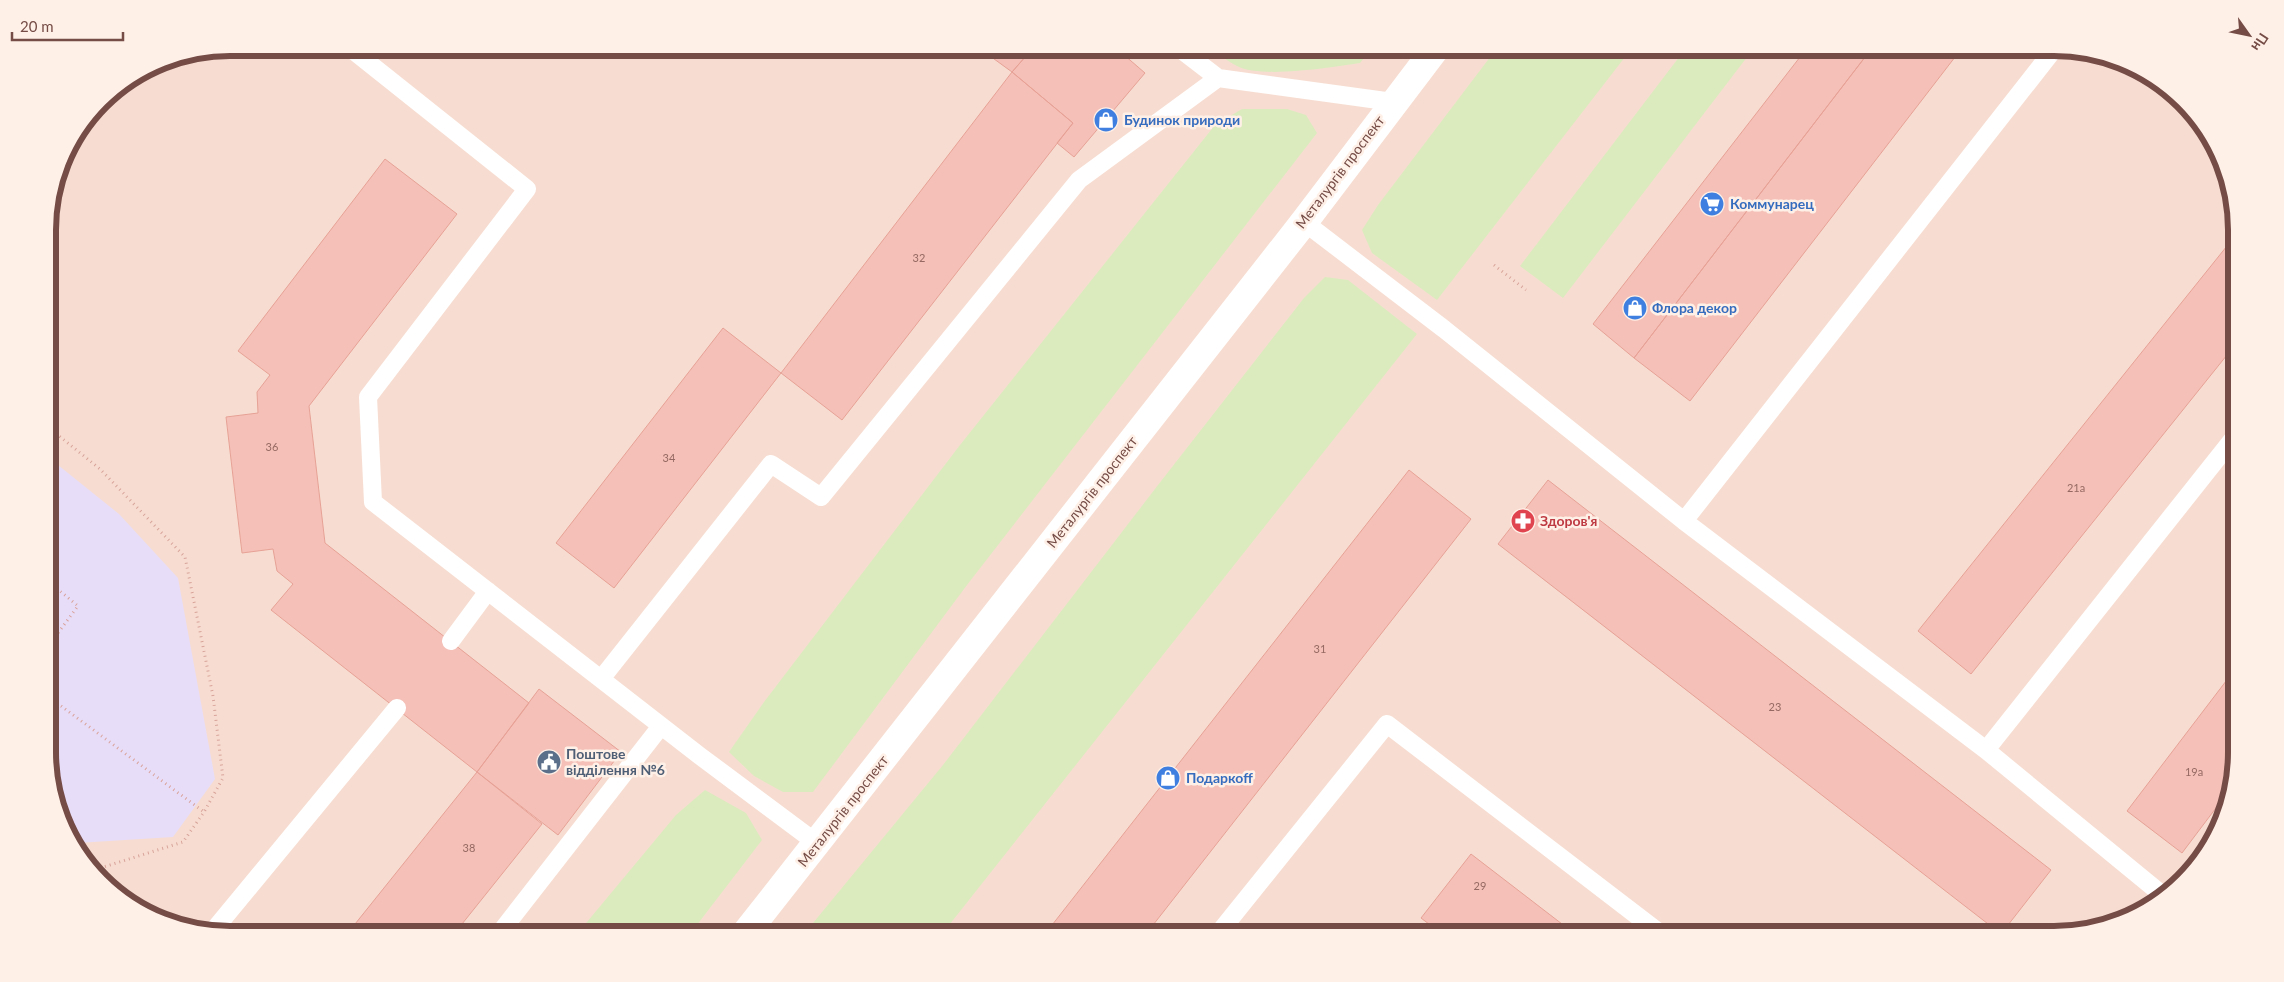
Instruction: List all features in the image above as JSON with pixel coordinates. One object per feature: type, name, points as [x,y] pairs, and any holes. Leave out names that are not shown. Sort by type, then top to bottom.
[{"type":"street","name":"Металургів проспект","points":[[752,926],[818,844],[1304,222],[1429,56]]},
{"type":"lane","points":[[1190,56],[1218,78],[1393,102]]},
{"type":"lane","points":[[1684,521],[2050,56]]},
{"type":"lane","points":[[361,57],[526,189],[368,397],[373,502],[661,726],[818,844]]},
{"type":"lane","points":[[601,679],[771,464],[821,497],[1080,180],[1218,78]]},
{"type":"lane","points":[[1304,222],[1444,329],[1684,521],[1986,750],[2158,891]]},
{"type":"lane","points":[[1986,750],[2228,444]]},
{"type":"lane","points":[[450,641],[488,591]]},
{"type":"lane","points":[[218,925],[397,708]]},
{"type":"lane","points":[[1225,925],[1388,724],[1651,925]]},
{"type":"lane","points":[[505,926],[661,726]]},
{"type":"path","points":[[1494,265],[1526,290]]},
{"type":"path","points":[[57,434],[100,469],[185,557],[212,696],[223,778],[204,812],[183,842],[101,868]]},
{"type":"path","points":[[56,588],[78,606],[56,635]]},
{"type":"path","points":[[56,702],[204,812]]},
{"type":"shaded area","points":[[2054,56],[2099,62],[2120,69],[2160,92],[2192,124],[2215,164],[2222,185],[2226,207],[2228,230],[2228,752],[2222,797],[2215,818],[2192,858],[2160,890],[2131,908],[2110,917],[2065,925],[230,926],[185,920],[164,913],[124,890],[92,858],[69,818],[62,797],[58,775],[56,752],[57,219],[62,185],[69,164],[92,124],[107,107],[124,92],[164,69],[185,62],[219,57]]},
{"type":"shaded area","points":[[57,464],[119,514],[178,578],[215,779],[173,837],[82,843],[69,818],[62,797],[56,752]]},
{"type":"green space","points":[[1223,56],[1365,56],[1360,63],[1280,72],[1248,70]]},
{"type":"green space","points":[[1491,56],[1626,56],[1437,300],[1372,253],[1362,230],[1378,205]]},
{"type":"green space","points":[[1680,56],[1748,56],[1563,298],[1520,266]]},
{"type":"green space","points":[[1242,109],[1287,109],[1306,115],[1317,133],[967,585],[813,792],[783,792],[754,776],[729,752],[764,702],[960,445],[1215,125]]},
{"type":"green space","points":[[1325,277],[1348,280],[1417,334],[949,926],[811,926],[943,765],[1304,298]]},
{"type":"green space","points":[[705,790],[746,813],[762,840],[696,926],[584,926],[676,815]]},
{"type":"building","points":[[1801,56],[1866,56],[1634,358],[1593,324]]},
{"type":"building","points":[[1866,56],[1956,56],[1690,401],[1634,358]]},
{"type":"building","points":[[991,57],[1026,57],[1012,72]]},
{"type":"building","points":[[1026,57],[1126,57],[1145,73],[1074,157],[1057,143],[1073,123],[1012,72]]},
{"type":"building","points":[[1012,72],[1073,123],[842,420],[781,373]]},
{"type":"building","points":[[385,159],[457,214],[309,406],[325,543],[529,703],[477,772],[271,610],[293,584],[277,571],[273,549],[242,553],[226,417],[258,413],[257,392],[270,375],[238,351]]},
{"type":"building","points":[[2228,245],[2228,354],[1971,674],[1918,631]]},
{"type":"building","points":[[723,328],[781,373],[614,588],[556,543]]},
{"type":"building","points":[[1409,470],[1471,519],[1153,925],[1052,926]]},
{"type":"building","points":[[1548,480],[2051,870],[2008,925],[1989,925],[1498,544]]},
{"type":"building","points":[[2228,678],[2228,752],[2222,797],[2220,802],[2182,853],[2127,811]]},
{"type":"building","name":"Поштове відділення №6","points":[[539,689],[621,752],[558,835],[477,772]]},
{"type":"building","points":[[477,772],[542,824],[461,926],[353,926]]},
{"type":"building","points":[[1471,854],[1564,925],[1431,925],[1421,918]]},
{"type":"place","name":"Будинок природи","points":[[1106,120]]},
{"type":"place","name":"Коммунарец","points":[[1712,204]]},
{"type":"place","name":"Флора декор","points":[[1635,308]]},
{"type":"place","name":"Здоров'я","points":[[1523,521]]},
{"type":"place","name":"Поштове відділення №6","points":[[549,762]]},
{"type":"place","name":"Подаркоff","points":[[1168,778]]}]
